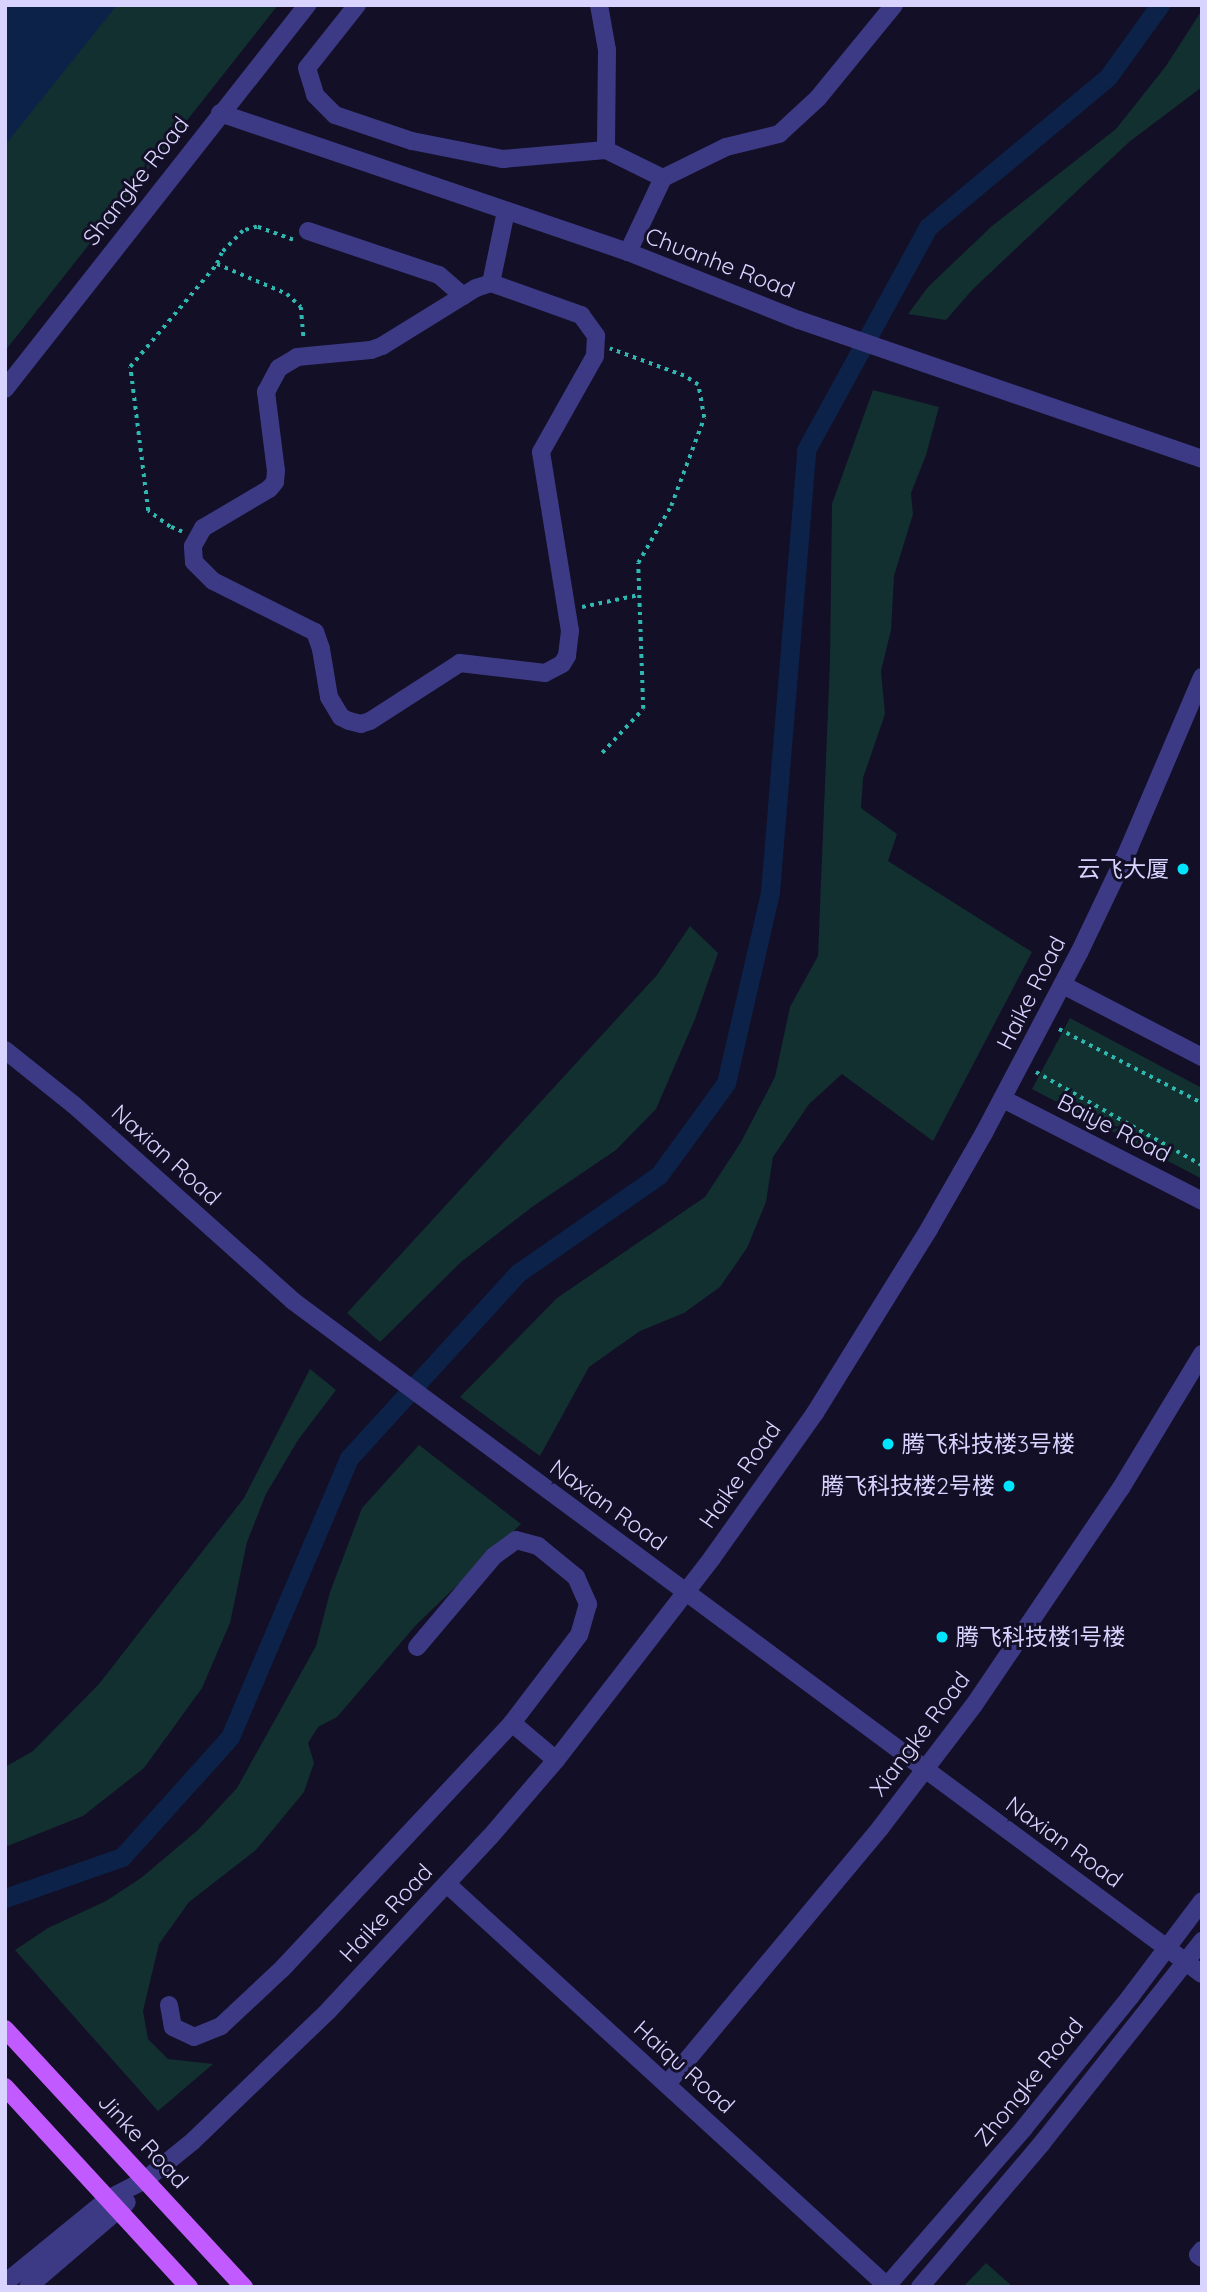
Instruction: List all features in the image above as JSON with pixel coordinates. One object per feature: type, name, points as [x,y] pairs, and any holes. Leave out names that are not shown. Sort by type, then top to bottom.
[{"type":"main road","name":"Jinke Road","points":[[5,2029],[244,2287]]},
{"type":"main road","points":[[5,2087],[189,2287]]},
{"type":"street","name":"Shangke Road","points":[[5,389],[307,5]]},
{"type":"street","points":[[357,5],[307,68],[314,95],[335,115],[412,141],[503,159],[606,150],[663,178]]},
{"type":"street","points":[[599,5],[607,50],[606,150]]},
{"type":"street","points":[[628,252],[663,178],[726,147],[779,134],[818,98],[877,30],[894,5]]},
{"type":"street","name":"Chuanhe Road","points":[[220,113],[628,252],[799,320],[1202,460]]},
{"type":"street","points":[[491,283],[506,211]]},
{"type":"street","points":[[308,231],[439,275],[463,296]]},
{"type":"street","points":[[491,283],[581,315],[594,330],[597,344],[595,356],[541,452],[570,648],[562,664],[545,673],[460,663],[382,714],[361,724],[341,717],[329,697],[321,649],[315,632],[213,581],[200,571],[192,555],[197,537],[203,528],[269,489],[275,482],[266,392],[279,368],[293,358],[370,350],[382,346],[463,296],[491,283]]},
{"type":"street","name":"Haike Road","points":[[5,2283],[145,2180],[251,2088],[329,2010],[447,1884],[556,1760],[685,1592],[815,1413],[929,1229],[1003,1099],[1045,1021],[1129,848],[1202,677]]},
{"type":"street","points":[[1063,985],[1202,1057]]},
{"type":"street","name":"Naxian Road","points":[[5,1050],[74,1105],[239,1255],[359,1351],[1202,1974]]},
{"type":"street","name":"Baiye Road","points":[[1003,1099],[1202,1201]]},
{"type":"street","name":"Xiangke Road","points":[[667,2084],[774,1959],[925,1770],[1039,1613],[1121,1488],[1202,1354]]},
{"type":"street","points":[[169,2005],[173,2027],[194,2037],[221,2026],[282,1969],[512,1723],[579,1635],[588,1604],[576,1577],[538,1546],[516,1540],[494,1556],[417,1647]]},
{"type":"street","points":[[512,1723],[556,1760]]},
{"type":"street","name":"Haiqu Road","points":[[447,1884],[887,2286]]},
{"type":"street","name":"Zhongke Road","points":[[887,2286],[1024,2128],[1202,1901]]},
{"type":"street","points":[[920,2287],[1042,2143],[1202,1941]]},
{"type":"street","name":"Haike Road","points":[[28,2287],[114,2205]]},
{"type":"street","points":[[1202,2250],[1198,2255],[1202,2258]]},
{"type":"path","points":[[197,537],[170,527],[148,511],[130,367],[243,231],[257,227],[301,244],[308,231]]},
{"type":"path","points":[[217,264],[287,294],[301,307],[306,356]]},
{"type":"path","points":[[597,344],[684,376],[698,385],[704,418],[671,506],[638,564],[643,709],[602,752]]},
{"type":"path","points":[[566,610],[640,595]]},
{"type":"path","points":[[1045,1021],[1202,1103]]},
{"type":"path","points":[[1022,1064],[1202,1165]]},
{"type":"green space","points":[[116,5],[278,5],[5,351],[5,143]]},
{"type":"green space","points":[[1202,10],[1202,87],[1129,142],[973,289],[946,320],[908,314],[928,287],[992,226],[1116,129],[1166,66]]},
{"type":"green space","points":[[873,390],[939,407],[926,455],[911,493],[913,514],[894,576],[891,630],[881,671],[885,714],[863,778],[861,808],[897,834],[888,861],[1032,952],[933,1141],[842,1074],[809,1104],[773,1157],[766,1202],[747,1248],[720,1287],[684,1313],[640,1331],[589,1367],[540,1456],[460,1397],[557,1298],[705,1197],[741,1142],[775,1077],[790,1007],[818,956],[830,660],[832,504]]},
{"type":"green space","points":[[690,926],[718,953],[695,1019],[656,1109],[616,1150],[532,1207],[461,1262],[380,1342],[347,1313],[657,975]]},
{"type":"green space","points":[[1070,1018],[1202,1088],[1202,1179],[1032,1089]]},
{"type":"green space","points":[[310,1369],[336,1390],[298,1440],[266,1494],[247,1542],[230,1623],[202,1688],[144,1768],[83,1816],[5,1847],[5,1767],[33,1751],[99,1684],[244,1498]]},
{"type":"green space","points":[[419,1445],[521,1524],[416,1625],[337,1717],[318,1727],[308,1743],[314,1763],[304,1792],[256,1850],[189,1902],[159,1944],[143,2011],[148,2039],[168,2059],[213,2064],[158,2111],[15,1950],[48,1928],[106,1901],[141,1878],[198,1830],[237,1788],[316,1646],[330,1592],[362,1508]]},
{"type":"green space","points":[[986,2263],[1013,2287],[963,2287]]},
{"type":"water","points":[[5,5],[117,5],[5,145]]},
{"type":"waterway","points":[[5,1898],[122,1857],[230,1737],[349,1458],[518,1273],[659,1175],[726,1083],[770,892],[806,450],[928,227],[1108,77],[1160,5]]},
{"type":"place","name":"云飞大厦","points":[[1183,869]]},
{"type":"place","name":"腾飞科技楼3号楼","points":[[888,1444]]},
{"type":"place","name":"腾飞科技楼2号楼","points":[[1009,1486]]},
{"type":"place","name":"腾飞科技楼1号楼","points":[[942,1637]]}]
